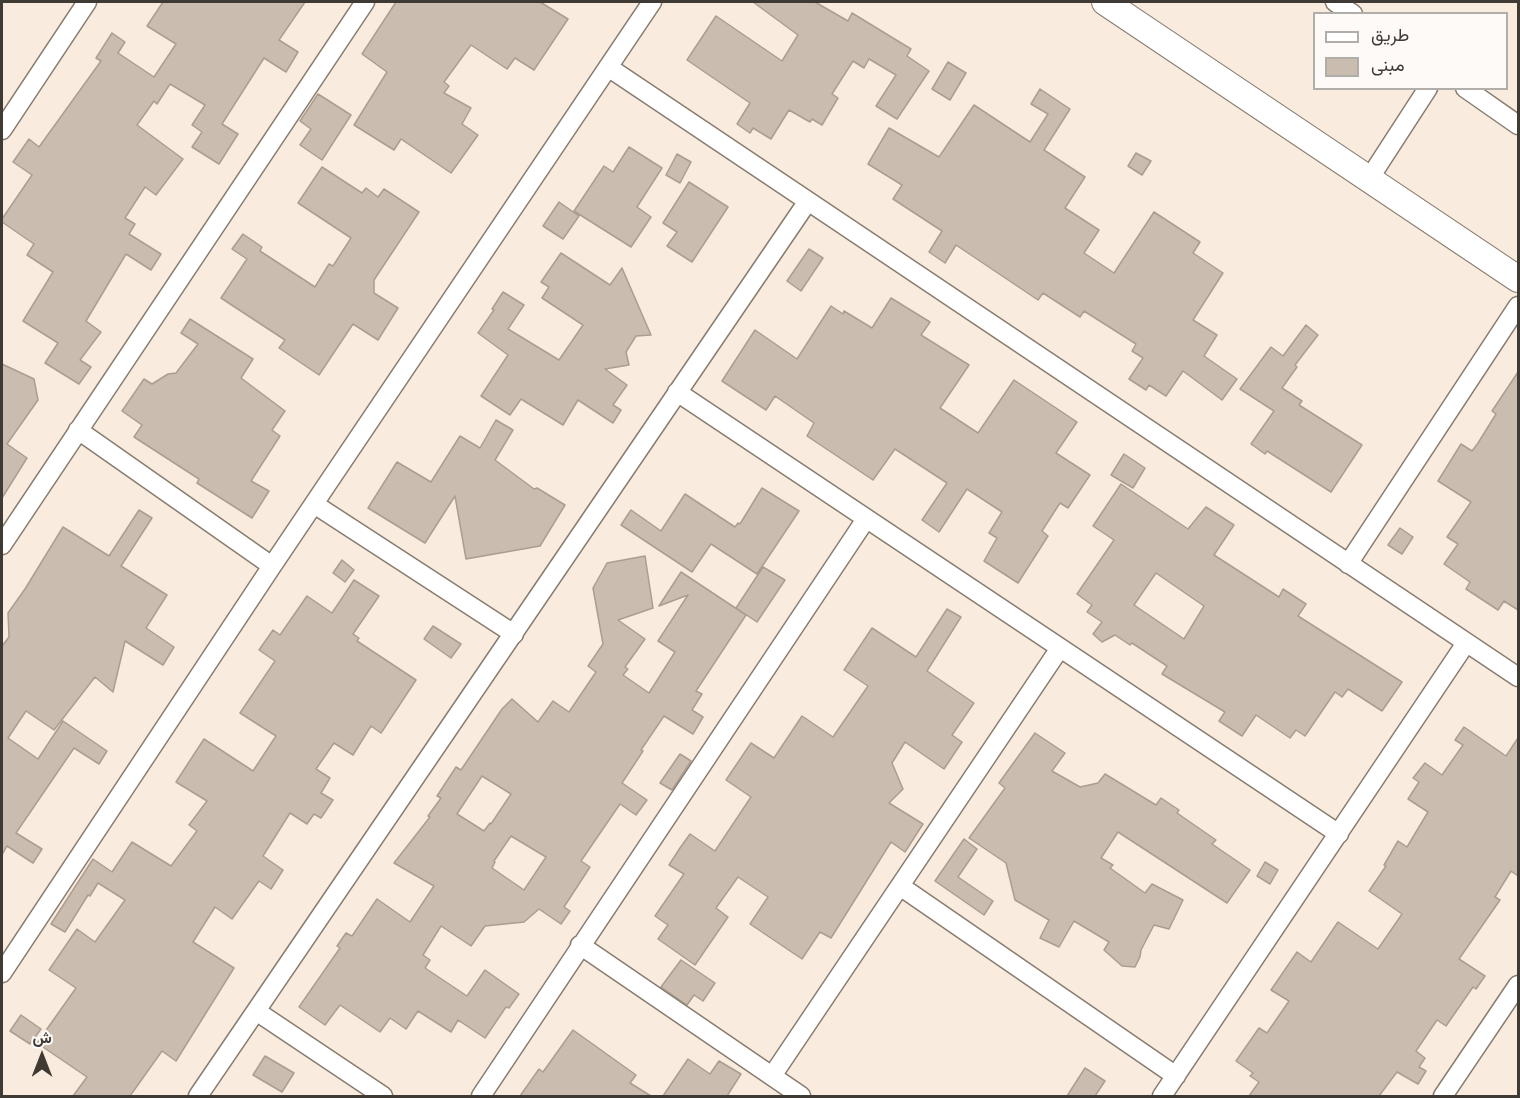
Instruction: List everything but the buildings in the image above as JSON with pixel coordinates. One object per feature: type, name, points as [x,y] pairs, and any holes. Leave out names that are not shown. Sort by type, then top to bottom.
[{"type":"main road","points":[[1105,2],[1518,279]]},
{"type":"street","points":[[2,130],[84,2]]},
{"type":"street","points":[[2,545],[366,2]]},
{"type":"street","points":[[2,973],[272,566],[652,2]]},
{"type":"street","points":[[1335,2],[1350,12]]},
{"type":"street","points":[[608,67],[1518,677]]},
{"type":"street","points":[[1369,179],[1427,90]]},
{"type":"street","points":[[1468,90],[1518,125]]},
{"type":"street","points":[[198,1096],[808,201]]},
{"type":"street","points":[[1348,564],[1518,306]]},
{"type":"street","points":[[677,392],[1339,834]]},
{"type":"street","points":[[78,430],[272,566]]},
{"type":"street","points":[[314,504],[514,634]]},
{"type":"street","points":[[481,1096],[866,519]]},
{"type":"street","points":[[1162,1096],[1466,643]]},
{"type":"street","points":[[772,1076],[1060,648]]},
{"type":"street","points":[[900,886],[1176,1076]]},
{"type":"street","points":[[580,945],[801,1096]]},
{"type":"street","points":[[1443,1096],[1518,985]]},
{"type":"street","points":[[256,1011],[384,1096]]}]
